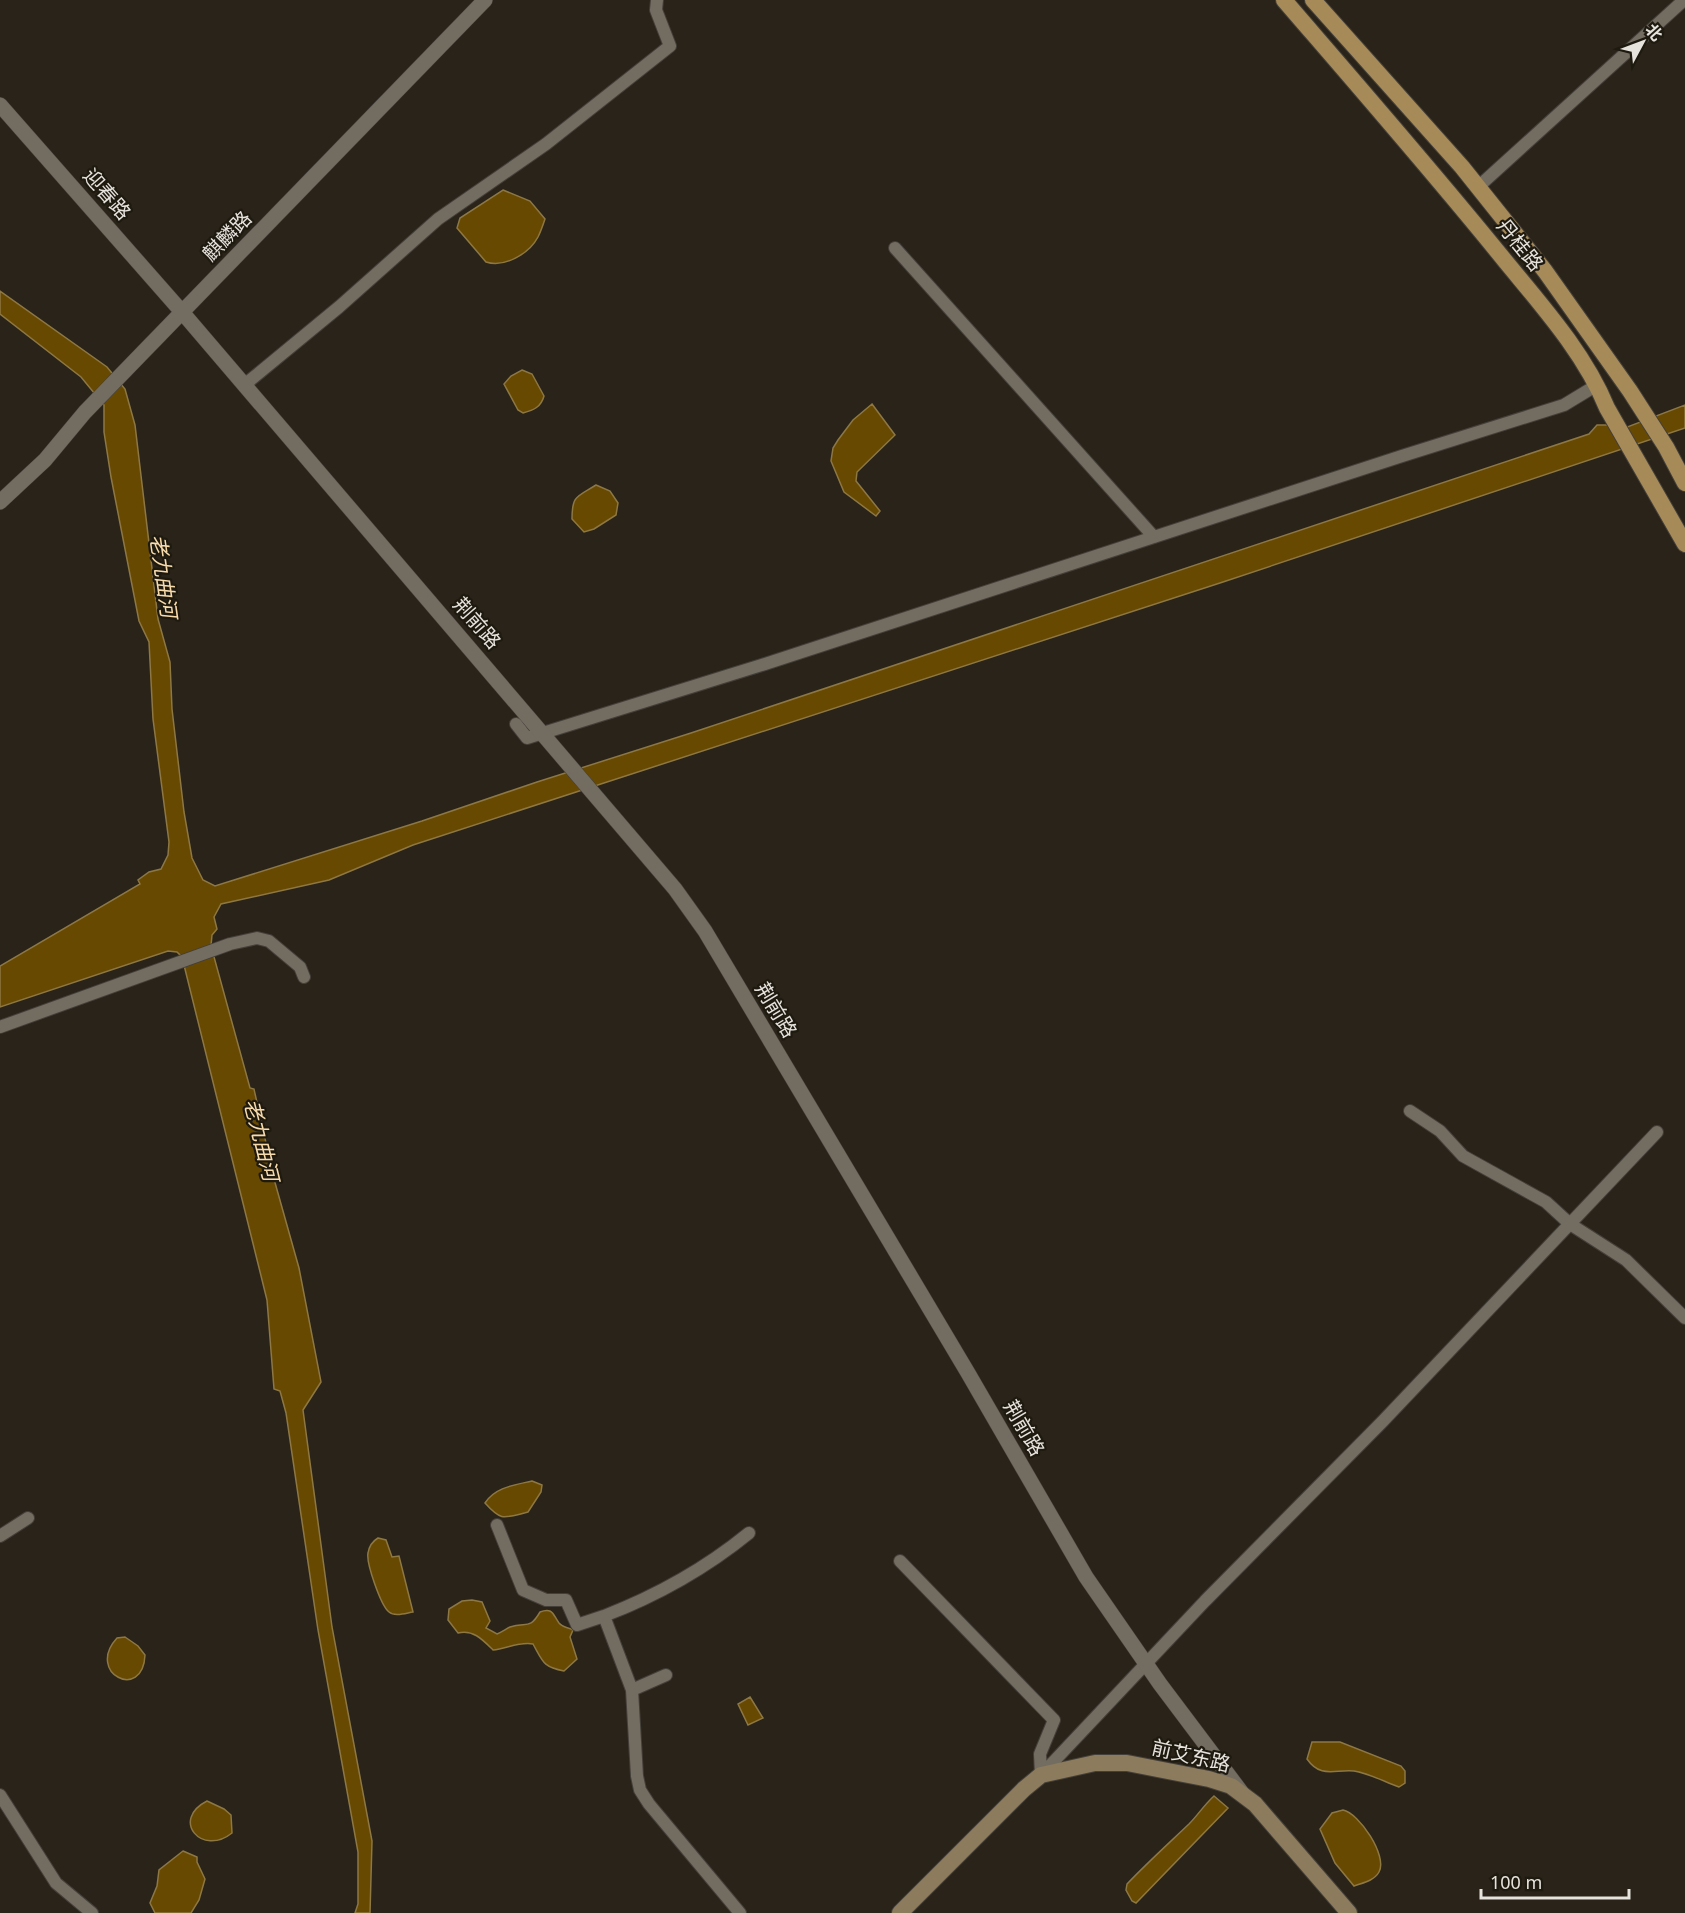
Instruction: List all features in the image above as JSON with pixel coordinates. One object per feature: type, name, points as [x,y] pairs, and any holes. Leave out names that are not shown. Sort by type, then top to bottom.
[{"type":"main road","name":"丹桂路","points":[[1284,0],[1455,198],[1553,321],[1597,385],[1637,463],[1685,544]]},
{"type":"main road","name":"丹桂路","points":[[1313,0],[1478,187],[1545,271],[1630,391],[1666,447],[1685,483]]},
{"type":"main road","name":"前艾东路","points":[[1041,1775],[1095,1763],[1127,1763],[1209,1779],[1231,1786],[1255,1804],[1349,1913]]},
{"type":"main road","points":[[900,1913],[1024,1789],[1041,1775]]},
{"type":"street","name":"麒麟路","points":[[0,502],[45,460],[90,407],[485,0]]},
{"type":"street","points":[[248,382],[339,307],[438,219],[546,144],[670,46],[656,9],[657,0]]},
{"type":"street","points":[[1478,187],[1684,0]]},
{"type":"street","name":"迎春路","points":[[0,105],[182,312]]},
{"type":"street","points":[[895,248],[1154,537]]},
{"type":"street","name":"荆前路","points":[[182,312],[675,889],[705,931],[962,1363],[1086,1577],[1146,1664],[1243,1794]]},
{"type":"street","points":[[516,724],[527,738],[765,664],[1564,405],[1597,385]]},
{"type":"street","points":[[0,1027],[176,963],[257,938],[269,941],[300,967],[304,977]]},
{"type":"street","points":[[1410,1111],[1440,1131],[1463,1156],[1546,1202],[1570,1224],[1626,1260],[1685,1318]]},
{"type":"street","points":[[1041,1775],[1205,1601],[1383,1421],[1657,1132]]},
{"type":"street","points":[[0,1536],[28,1518]]},
{"type":"street","points":[[497,1525],[523,1590],[546,1600],[566,1600],[577,1625],[640,1602],[723,1554],[749,1533]]},
{"type":"street","points":[[900,1561],[1054,1720],[1040,1754],[1041,1775]]},
{"type":"street","points":[[604,1616],[632,1690],[637,1776],[640,1790],[740,1913]]},
{"type":"street","points":[[632,1690],[666,1675]]},
{"type":"street","points":[[0,1795],[56,1883],[92,1913]]},
{"type":"water","points":[[503,190],[530,201],[545,219],[538,237],[529,249],[508,261],[486,262],[457,228],[460,218]]},
{"type":"water","name":"老九曲河","points":[[0,291],[107,367],[125,389],[135,425],[158,619],[170,662],[172,709],[184,812],[192,858],[203,880],[215,886],[691,733],[1589,434],[1597,425],[1610,425],[1617,431],[1685,405],[1685,428],[1223,582],[413,845],[329,880],[221,904],[214,917],[217,929],[212,935],[211,946],[250,1088],[254,1089],[274,1179],[299,1268],[321,1382],[303,1410],[332,1627],[372,1841],[370,1913],[355,1913],[358,1904],[358,1852],[318,1630],[286,1413],[280,1391],[274,1389],[267,1300],[182,957],[177,952],[168,951],[0,1007],[0,966],[140,884],[138,880],[149,872],[161,869],[168,855],[169,842],[153,719],[149,642],[139,621],[111,477],[104,432],[104,405],[81,377],[0,314]]},
{"type":"water","points":[[522,370],[532,374],[544,396],[536,408],[523,413],[518,410],[504,384],[511,376]]},
{"type":"water","points":[[872,404],[895,435],[857,472],[856,481],[880,511],[876,516],[844,492],[831,461],[833,448],[838,440],[853,420]]},
{"type":"water","points":[[596,485],[610,491],[618,503],[616,515],[594,529],[584,532],[572,519],[573,505],[580,495]]},
{"type":"water","points":[[532,1481],[542,1485],[541,1492],[528,1512],[504,1517],[485,1503],[500,1490]]},
{"type":"water","points":[[378,1538],[386,1540],[392,1557],[399,1556],[413,1612],[394,1614],[389,1612],[382,1602],[368,1558],[370,1546]]},
{"type":"water","points":[[462,1601],[482,1602],[490,1621],[486,1628],[497,1634],[515,1625],[530,1624],[540,1612],[550,1611],[561,1625],[573,1630],[570,1637],[577,1659],[564,1671],[544,1663],[533,1644],[493,1650],[473,1634],[458,1633],[448,1620],[449,1609]]},
{"type":"water","points":[[125,1637],[138,1646],[145,1655],[142,1669],[135,1677],[127,1680],[111,1671],[108,1662],[109,1651],[117,1638]]},
{"type":"water","points":[[750,1697],[763,1718],[748,1725],[738,1704]]},
{"type":"water","points":[[1312,1742],[1340,1742],[1401,1766],[1405,1771],[1405,1783],[1399,1787],[1359,1772],[1329,1772],[1318,1769],[1307,1759]]},
{"type":"water","points":[[1214,1796],[1228,1808],[1136,1903],[1132,1901],[1126,1890],[1127,1884],[1189,1824]]},
{"type":"water","points":[[207,1801],[231,1815],[232,1833],[221,1839],[210,1841],[194,1833],[191,1817],[196,1809]]},
{"type":"water","points":[[1343,1810],[1350,1813],[1364,1827],[1376,1846],[1381,1865],[1374,1878],[1354,1886],[1335,1863],[1320,1829],[1332,1813]]},
{"type":"water","points":[[183,1851],[197,1857],[205,1879],[199,1900],[191,1913],[155,1913],[150,1903],[157,1886],[159,1870]]}]
